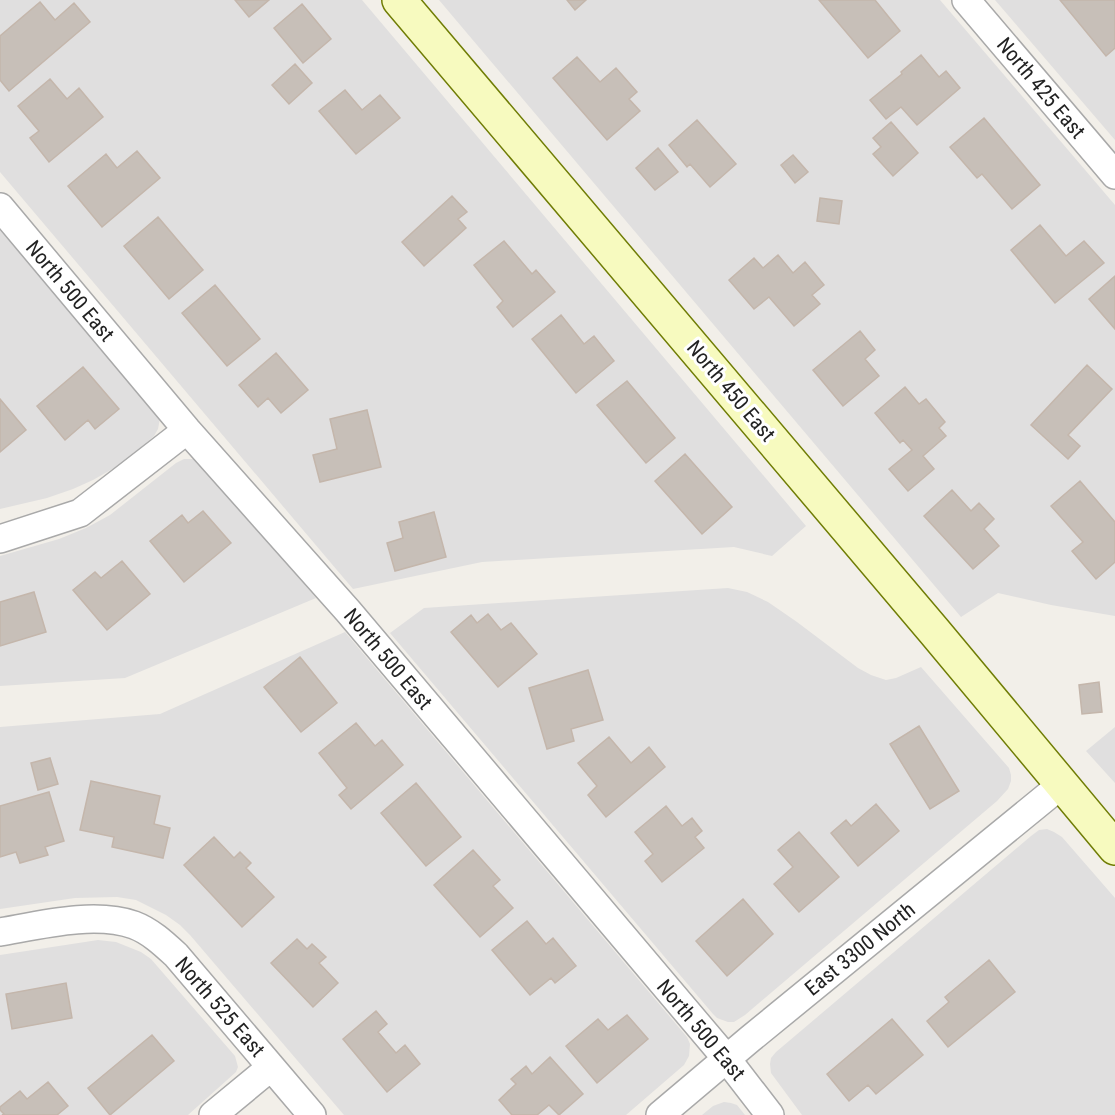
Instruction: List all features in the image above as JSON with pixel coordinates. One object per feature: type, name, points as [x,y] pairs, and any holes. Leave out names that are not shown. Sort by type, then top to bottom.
[{"type":"street","name":"North 450 East","points":[[399,0],[1115,849]]},
{"type":"street","name":"North 425 East","points":[[966,0],[1115,175]]},
{"type":"street","name":"North 500 East","points":[[0,207],[187,430],[348,611],[726,1059],[770,1115]]},
{"type":"street","points":[[0,538],[80,513],[187,430]]},
{"type":"street","name":"East 3300 North","points":[[660,1115],[1061,785]]},
{"type":"street","name":"North 525 East","points":[[0,932],[73,920],[113,919],[135,925],[156,937],[176,955],[312,1115]]},
{"type":"street","points":[[213,1115],[271,1067]]},
{"type":"shaded area","points":[[0,0],[362,0],[806,526],[772,556],[734,547],[482,562],[353,589],[0,172]]},
{"type":"shaded area","points":[[439,0],[940,0],[1115,205],[1115,616],[998,593],[961,617]]},
{"type":"shaded area","points":[[995,0],[1115,0],[1115,140]]},
{"type":"shaded area","points":[[0,224],[160,418],[154,436],[134,454],[93,480],[47,498],[0,509]]},
{"type":"shaded area","points":[[184,459],[193,459],[203,465],[316,598],[125,678],[0,686],[0,556],[59,539],[86,528],[110,515]]},
{"type":"shaded area","points":[[728,588],[747,592],[768,602],[858,668],[871,675],[886,680],[921,667],[1009,768],[1011,775],[1008,789],[997,801],[734,1022],[717,1018],[713,1014],[390,633],[424,608]]},
{"type":"shaded area","points":[[345,632],[687,1037],[690,1044],[689,1056],[684,1065],[626,1115],[344,1115],[190,935],[166,915],[136,900],[117,897],[75,898],[0,909],[0,727],[160,714]]},
{"type":"shaded area","points":[[1115,727],[1115,783],[1086,751]]},
{"type":"shaded area","points":[[1047,829],[1062,837],[1115,898],[1115,1115],[802,1115],[771,1073],[771,1058],[776,1052],[1031,836],[1039,830]]},
{"type":"shaded area","points":[[98,940],[116,942],[141,952],[151,959],[235,1056],[238,1067],[236,1072],[188,1115],[0,1115],[0,955]]},
{"type":"shaded area","points":[[724,1102],[737,1105],[745,1115],[702,1115],[713,1106]]},
{"type":"building","points":[[235,0],[269,0],[249,17]]},
{"type":"building","points":[[567,0],[586,0],[575,10]]},
{"type":"building","points":[[819,0],[875,0],[900,31],[868,58]]},
{"type":"building","points":[[1060,0],[1115,0],[1115,48],[1106,56]]},
{"type":"building","points":[[40,2],[55,20],[74,3],[90,22],[9,91],[0,80],[0,36]]},
{"type":"building","points":[[302,4],[331,39],[303,63],[274,28]]},
{"type":"building","points":[[921,55],[939,77],[946,71],[960,88],[917,125],[901,107],[886,119],[870,100]]},
{"type":"building","points":[[577,57],[600,82],[616,68],[637,92],[629,99],[640,111],[607,140],[553,78]]},
{"type":"building","points":[[295,64],[312,83],[289,104],[272,85]]},
{"type":"building","points":[[50,79],[67,99],[79,88],[103,117],[49,162],[30,138],[39,131],[18,106]]},
{"type":"building","points":[[345,90],[362,110],[380,95],[400,118],[356,154],[319,111]]},
{"type":"building","points":[[984,118],[1040,185],[1012,209],[982,174],[977,178],[950,147]]},
{"type":"building","points":[[697,120],[736,164],[710,187],[690,164],[687,167],[669,145]]},
{"type":"building","points":[[891,122],[918,153],[893,176],[873,154],[881,147],[873,138]]},
{"type":"building","points":[[658,148],[678,172],[655,190],[636,168]]},
{"type":"building","points":[[137,151],[160,178],[102,227],[68,186],[106,154],[117,168]]},
{"type":"building","points":[[793,155],[808,172],[795,183],[781,165]]},
{"type":"building","points":[[452,196],[467,212],[458,219],[466,228],[424,266],[402,242]]},
{"type":"building","points":[[820,198],[842,201],[839,224],[817,221]]},
{"type":"building","points":[[158,217],[203,270],[169,299],[124,246]]},
{"type":"building","points":[[1040,225],[1066,256],[1084,241],[1104,263],[1055,303],[1011,250]]},
{"type":"building","points":[[504,241],[532,274],[536,270],[555,292],[513,327],[497,307],[503,301],[474,265]]},
{"type":"building","points":[[778,255],[793,273],[805,262],[824,285],[812,295],[820,304],[794,326],[769,297],[754,309],[729,280],[754,258],[763,268]]},
{"type":"building","points":[[1115,276],[1115,329],[1089,299]]},
{"type":"building","points":[[215,285],[260,339],[227,366],[182,313]]},
{"type":"building","points":[[561,315],[584,344],[594,336],[614,361],[576,393],[532,339]]},
{"type":"building","points":[[860,331],[875,350],[865,359],[879,376],[843,406],[813,370]]},
{"type":"building","points":[[276,353],[308,390],[281,413],[268,398],[258,407],[239,385]]},
{"type":"building","points":[[1087,365],[1112,389],[1068,435],[1080,446],[1068,459],[1031,425]]},
{"type":"building","points":[[83,367],[119,409],[95,429],[88,420],[65,440],[37,406]]},
{"type":"building","points":[[627,381],[675,438],[646,463],[597,405]]},
{"type":"building","points":[[905,387],[919,404],[926,399],[945,422],[939,428],[946,436],[923,456],[934,469],[908,491],[889,469],[912,450],[903,440],[900,443],[875,413]]},
{"type":"building","points":[[0,399],[26,430],[0,452]]},
{"type":"building","points":[[367,410],[381,467],[320,482],[313,455],[337,449],[330,419]]},
{"type":"building","points":[[685,454],[732,507],[702,534],[655,481]]},
{"type":"building","points":[[1080,481],[1115,522],[1115,562],[1096,579],[1072,551],[1083,542],[1051,506]]},
{"type":"building","points":[[952,490],[971,511],[979,503],[994,519],[984,529],[999,546],[973,569],[924,516]]},
{"type":"building","points":[[203,511],[231,543],[184,582],[150,541],[182,515],[188,523]]},
{"type":"building","points":[[434,512],[446,557],[395,571],[387,543],[403,538],[399,522]]},
{"type":"building","points":[[122,561],[150,594],[107,630],[73,590],[95,572],[101,578]]},
{"type":"building","points":[[34,592],[46,632],[0,646],[0,602]]},
{"type":"building","points":[[488,614],[501,630],[511,623],[537,654],[498,687],[451,632],[471,615],[477,623]]},
{"type":"building","points":[[300,657],[337,703],[301,732],[264,687]]},
{"type":"building","points":[[588,670],[603,720],[571,729],[574,741],[547,749],[529,688]]},
{"type":"building","points":[[1099,682],[1102,712],[1082,714],[1079,685]]},
{"type":"building","points":[[356,723],[375,746],[382,740],[403,765],[351,809],[339,795],[347,788],[319,753]]},
{"type":"building","points":[[919,726],[959,791],[930,809],[890,744]]},
{"type":"building","points":[[609,737],[631,763],[649,747],[665,767],[606,817],[588,795],[597,786],[578,763]]},
{"type":"building","points":[[50,758],[58,784],[38,790],[31,763]]},
{"type":"building","points":[[91,781],[160,796],[154,824],[170,828],[163,858],[112,847],[114,837],[80,830]]},
{"type":"building","points":[[416,783],[461,837],[426,866],[381,813]]},
{"type":"building","points":[[49,792],[64,841],[45,847],[48,855],[20,863],[16,852],[0,857],[0,806]]},
{"type":"building","points":[[876,804],[899,831],[858,866],[831,833],[846,820],[851,826]]},
{"type":"building","points":[[666,806],[682,826],[692,818],[702,831],[695,837],[704,848],[662,882],[645,861],[653,854],[635,832]]},
{"type":"building","points":[[799,832],[839,877],[799,912],[774,884],[793,867],[778,850]]},
{"type":"building","points":[[214,837],[234,858],[240,852],[251,863],[246,868],[274,897],[242,927],[184,865]]},
{"type":"building","points":[[473,850],[500,880],[493,886],[513,908],[480,937],[434,885]]},
{"type":"building","points":[[743,899],[773,934],[727,976],[696,941]]},
{"type":"building","points":[[527,921],[546,944],[553,938],[576,966],[555,983],[551,978],[530,995],[492,950]]},
{"type":"building","points":[[297,939],[307,949],[312,944],[326,957],[319,963],[338,983],[313,1007],[271,963]]},
{"type":"building","points":[[989,960],[1015,992],[948,1047],[927,1021],[949,1002],[945,997]]},
{"type":"building","points":[[66,983],[72,1018],[12,1029],[6,994]]},
{"type":"building","points":[[376,1011],[387,1024],[378,1032],[396,1053],[405,1045],[420,1064],[387,1092],[343,1039]]},
{"type":"building","points":[[627,1015],[648,1039],[597,1083],[566,1046],[598,1019],[608,1030]]},
{"type":"building","points":[[892,1019],[923,1055],[876,1094],[868,1085],[849,1101],[827,1074]]},
{"type":"building","points":[[152,1035],[174,1061],[110,1115],[88,1088]]},
{"type":"building","points":[[550,1057],[583,1094],[559,1115],[549,1105],[537,1115],[512,1115],[499,1100],[516,1084],[511,1079],[526,1066],[532,1074]]},
{"type":"building","points":[[48,1082],[68,1106],[57,1115],[2,1115],[4,1114],[0,1107],[20,1091],[27,1099]]}]
